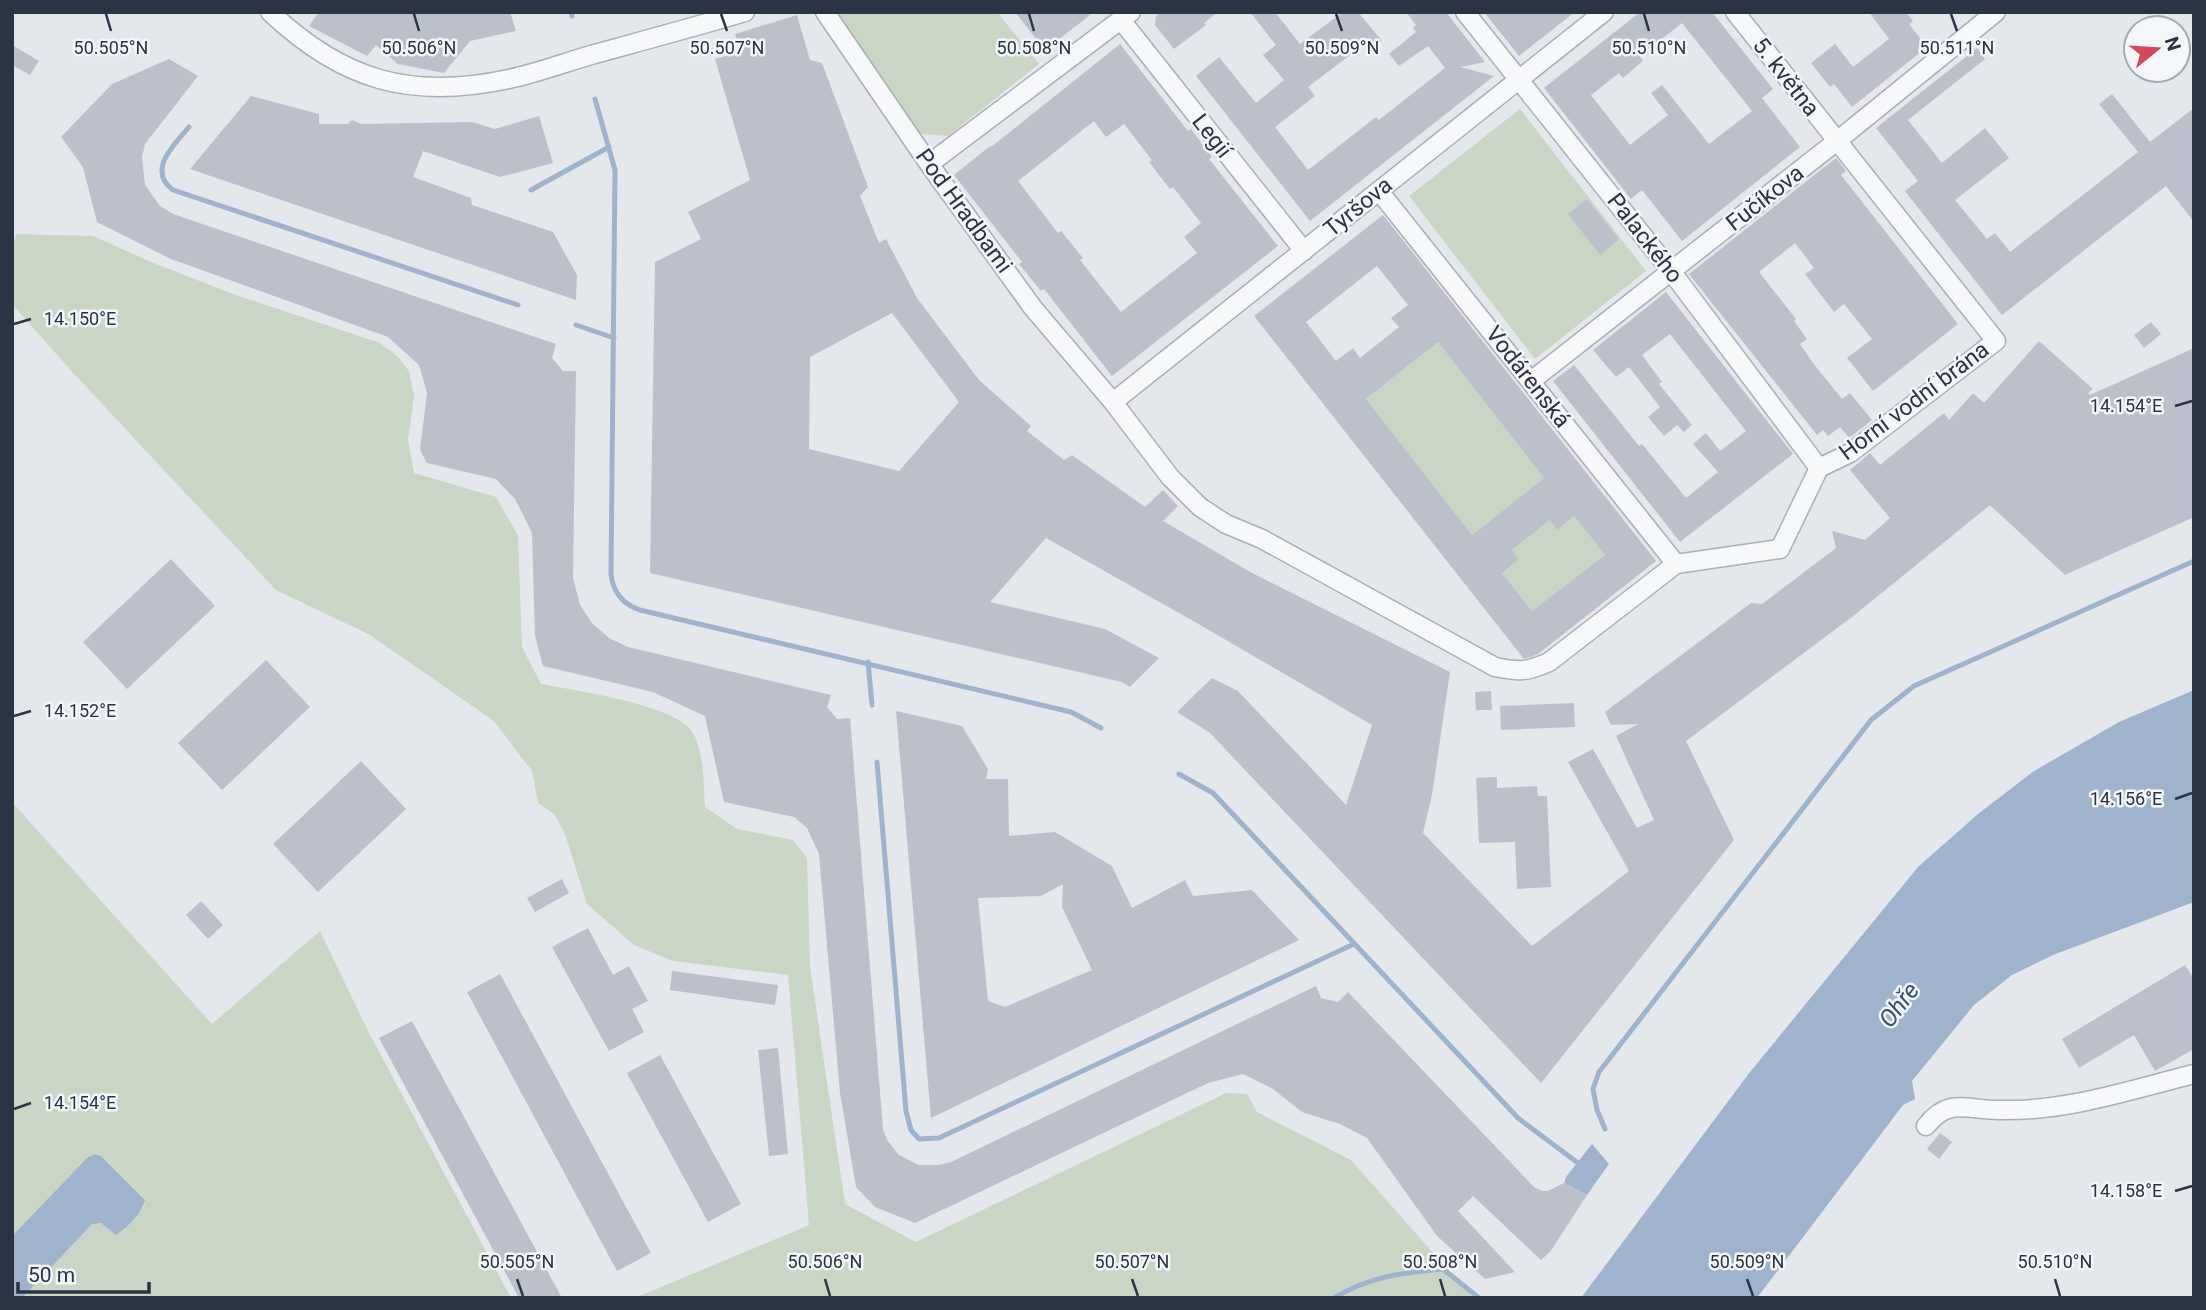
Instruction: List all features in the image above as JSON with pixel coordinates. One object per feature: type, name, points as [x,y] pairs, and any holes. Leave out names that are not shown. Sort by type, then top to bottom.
[{"type":"street","points":[[270,12],[292,33],[326,58],[367,76],[405,85],[443,87],[509,79],[745,12]]},
{"type":"street","name":"Pod Hradbami","points":[[825,12],[929,164],[1033,308],[1113,402],[1170,477],[1200,507],[1226,524],[1262,539],[1495,667],[1514,671],[1531,671],[1549,662],[1676,564]]},
{"type":"street","name":"Palackého","points":[[1465,12],[1671,271],[1819,468]]},
{"type":"street","name":"Tyršova","points":[[1113,402],[1604,12]]},
{"type":"street","name":"5. května","points":[[1735,12],[1837,141]]},
{"type":"street","name":"Fučíkova","points":[[1531,381],[1837,141],[1996,12]]},
{"type":"street","points":[[929,164],[1126,16]]},
{"type":"street","name":"Legií","points":[[1126,16],[1304,251]]},
{"type":"street","name":"Horní vodní brána","points":[[1676,564],[1780,549],[1819,468],[1850,453],[1996,341],[1837,141]]},
{"type":"street","name":"Vodárenská","points":[[1379,191],[1676,564]]},
{"type":"street","points":[[1926,1126],[1936,1114],[1948,1107],[2001,1111],[2071,1105],[2194,1074]]},
{"type":"green space","points":[[837,12],[997,12],[1039,64],[948,136],[921,134]]},
{"type":"green space","points":[[1520,109],[1646,271],[1535,359],[1409,196]]},
{"type":"green space","points":[[17,234],[93,236],[233,294],[380,343],[397,356],[409,371],[414,396],[408,440],[414,473],[496,497],[518,535],[522,647],[541,684],[623,700],[668,714],[684,723],[693,733],[700,751],[705,807],[737,829],[793,840],[807,858],[810,967],[845,1204],[916,1242],[1226,1093],[1247,1094],[1257,1112],[1351,1160],[1473,1298],[635,1298],[809,1225],[788,975],[673,961],[634,945],[587,904],[565,834],[554,814],[538,803],[532,771],[494,721],[370,635],[276,590],[12,304],[12,246]]},
{"type":"green space","points":[[1438,342],[1544,478],[1472,535],[1366,399]]},
{"type":"green space","points":[[1574,516],[1605,555],[1532,611],[1502,573],[1519,559],[1512,550],[1550,520],[1558,529]]},
{"type":"green space","points":[[12,802],[212,1024],[320,931],[369,1033],[511,1298],[22,1298],[92,1223],[101,1223],[122,1231],[144,1206],[145,1200],[101,1156],[95,1154],[88,1157],[12,1236]]},
{"type":"water","name":"Ohře","points":[[2194,690],[2194,902],[2053,955],[2012,975],[1974,1005],[1912,1081],[1915,1099],[1903,1105],[1757,1298],[1581,1298],[1750,1072],[1918,867],[1978,814],[2034,771],[2119,722]]},
{"type":"water","points":[[1592,1144],[1609,1164],[1587,1195],[1564,1183]]},
{"type":"water","points":[[95,1154],[101,1156],[145,1200],[141,1210],[116,1235],[101,1223],[92,1224],[22,1298],[12,1298],[12,1236],[88,1157]]},
{"type":"building","points":[[319,12],[510,12],[516,31],[470,41],[444,73],[398,64],[376,45],[367,56],[309,26]]},
{"type":"building","points":[[1015,12],[1094,12],[1045,50]]},
{"type":"building","points":[[1161,12],[1218,12],[1204,23],[1206,25],[1174,49],[1155,25],[1156,16]]},
{"type":"building","points":[[1250,12],[1275,12],[1300,44],[1343,12],[1358,12],[1382,41],[1371,50],[1366,43],[1308,87],[1315,96],[1275,127],[1308,170],[1376,117],[1379,120],[1445,68],[1428,46],[1399,66],[1389,54],[1416,32],[1413,28],[1416,25],[1406,12],[1446,12],[1485,62],[1460,67],[1494,76],[1310,221],[1196,76],[1219,57],[1256,103],[1284,80],[1263,55],[1276,45]]},
{"type":"building","points":[[1484,12],[1575,12],[1519,56]]},
{"type":"building","points":[[1640,12],[1712,12],[1773,89],[1762,98],[1800,147],[1682,241],[1642,190],[1631,199],[1544,88]],"holes":[[[1682,23],[1752,111],[1709,144],[1662,85],[1651,93],[1668,115],[1630,145],[1591,95],[1619,73],[1623,78],[1643,61],[1640,56]]]},
{"type":"building","points":[[1869,12],[1906,12],[1913,21],[1909,24],[1927,47],[1852,107],[1834,84],[1830,87],[1811,63],[1835,44],[1853,67],[1889,39]]},
{"type":"building","points":[[797,15],[810,60],[822,63],[868,187],[860,196],[879,243],[886,239],[917,298],[979,380],[1031,426],[1027,431],[1064,460],[1072,455],[1145,507],[1163,490],[1178,506],[1163,521],[1252,573],[1450,672],[1432,795],[1423,833],[1532,946],[1629,871],[1568,762],[1593,749],[1637,828],[1654,820],[1616,736],[1638,724],[1611,725],[1605,712],[1751,603],[1762,604],[1836,548],[1832,531],[1865,540],[1890,518],[1850,470],[1870,453],[1880,465],[1944,413],[1949,420],[1973,393],[1984,403],[2039,341],[2093,389],[2088,393],[2090,395],[2194,348],[2194,517],[2065,575],[1990,505],[1852,617],[1686,741],[1734,840],[1541,1083],[1210,733],[1177,712],[1212,678],[1238,691],[1346,805],[1372,725],[1202,626],[1046,538],[990,602],[1105,629],[1159,658],[1130,687],[1122,682],[650,573],[655,262],[701,239],[688,212],[750,180],[715,59],[740,52],[735,34]],"holes":[[[892,313],[959,402],[899,471],[809,449],[810,357]]]},
{"type":"building","points":[[1120,44],[1188,131],[1191,129],[1212,157],[1209,159],[1278,246],[1112,376],[1044,289],[1041,291],[1019,264],[1022,262],[954,175]],"holes":[[[1094,121],[1106,137],[1124,124],[1152,160],[1149,162],[1201,223],[1184,237],[1197,253],[1121,312],[1080,260],[1083,258],[1061,231],[1058,233],[1018,181]]]},
{"type":"building","points":[[12,45],[39,61],[30,75],[12,65]]},
{"type":"building","points":[[1977,48],[1985,59],[1908,120],[1942,163],[1985,128],[2009,158],[1955,200],[1987,239],[1995,233],[2010,252],[2138,152],[2099,104],[2112,94],[2150,142],[2194,108],[2194,222],[2166,186],[2002,315],[1905,191],[1918,181],[1876,128]]},
{"type":"building","points":[[169,59],[198,76],[145,144],[142,157],[145,185],[160,206],[173,214],[556,344],[552,358],[563,371],[576,371],[573,578],[580,605],[592,623],[609,638],[628,647],[831,695],[827,707],[837,719],[850,718],[883,1129],[887,1140],[899,1155],[919,1165],[951,1162],[1316,986],[1321,998],[1338,1002],[1348,992],[1534,1187],[1548,1191],[1564,1183],[1587,1195],[1550,1252],[1541,1260],[1473,1196],[1458,1211],[1515,1272],[1485,1279],[1437,1236],[1367,1138],[1340,1124],[1302,1112],[1273,1089],[1243,1074],[1208,1083],[915,1223],[875,1207],[856,1187],[840,1093],[819,854],[807,828],[794,817],[724,802],[705,716],[653,692],[543,666],[535,636],[532,533],[515,499],[496,479],[427,463],[420,450],[427,393],[419,365],[388,337],[171,259],[97,222],[83,167],[61,137],[112,84]]},
{"type":"building","points":[[251,96],[319,114],[319,124],[348,124],[352,120],[362,124],[472,122],[495,129],[539,116],[553,163],[500,177],[423,151],[413,177],[471,198],[472,205],[553,232],[577,275],[576,300],[190,169]]},
{"type":"building","points":[[1836,158],[1846,171],[1841,175],[1958,324],[1873,391],[1847,358],[1872,339],[1844,304],[1834,312],[1805,274],[1814,268],[1795,243],[1759,272],[1796,319],[1794,321],[1807,339],[1800,344],[1813,363],[1842,399],[1850,393],[1872,420],[1849,438],[1840,427],[1828,436],[1823,430],[1817,435],[1689,274]]},
{"type":"building","points":[[1587,199],[1619,239],[1600,255],[1568,214]]},
{"type":"building","points":[[1383,215],[1656,561],[1538,654],[1524,659],[1254,316]],"holes":[[[1377,266],[1408,305],[1391,318],[1399,327],[1360,358],[1353,348],[1336,361],[1306,322]],[[1438,342],[1544,478],[1472,535],[1366,399]],[[1574,516],[1605,555],[1532,611],[1502,573],[1519,559],[1512,550],[1550,520],[1557,530]]]},
{"type":"building","points":[[1666,292],[1793,454],[1680,542],[1553,381],[1574,365],[1639,446],[1642,444],[1686,498],[1718,472],[1693,444],[1706,433],[1720,451],[1746,431],[1670,334],[1642,355],[1662,382],[1659,384],[1692,425],[1684,432],[1677,425],[1664,436],[1648,417],[1660,407],[1629,367],[1616,377],[1593,350]]},
{"type":"building","points":[[2151,322],[2161,334],[2144,348],[2134,335]]},
{"type":"building","points":[[171,559],[215,606],[127,689],[83,642]]},
{"type":"building","points":[[266,660],[310,707],[222,790],[178,743]]},
{"type":"building","points":[[1491,691],[1492,710],[1476,710],[1475,692]]},
{"type":"building","points":[[1574,703],[1575,727],[1501,730],[1500,706]]},
{"type":"building","points":[[896,711],[962,726],[988,769],[986,779],[1008,779],[1009,836],[1055,832],[1112,866],[1132,908],[1185,880],[1193,896],[1252,890],[1299,940],[931,1118]],"holes":[[[1063,884],[1062,907],[1092,970],[1005,1007],[988,1001],[978,898],[1041,896]]]},
{"type":"building","points":[[361,761],[406,809],[318,892],[273,844]]},
{"type":"building","points":[[1497,777],[1497,788],[1537,786],[1538,796],[1547,796],[1551,887],[1517,889],[1515,842],[1479,843],[1476,778]]},
{"type":"building","points":[[562,879],[569,893],[535,912],[527,898]]},
{"type":"building","points":[[201,901],[223,925],[208,939],[186,915]]},
{"type":"building","points":[[588,928],[613,975],[629,966],[648,1001],[632,1009],[644,1032],[609,1051],[552,947]]},
{"type":"building","points":[[2185,965],[2194,979],[2194,1049],[2155,1071],[2134,1035],[2079,1068],[2062,1039]]},
{"type":"building","points":[[672,971],[778,985],[775,1005],[670,990]]},
{"type":"building","points":[[500,974],[651,1253],[617,1271],[467,992]]},
{"type":"building","points":[[412,1021],[562,1298],[519,1298],[379,1038]]},
{"type":"building","points":[[778,1048],[788,1154],[769,1156],[758,1050]]},
{"type":"building","points":[[660,1055],[741,1204],[708,1222],[627,1073]]},
{"type":"building","points":[[1940,1133],[1952,1142],[1939,1159],[1927,1149]]},
{"type":"waterway","points":[[571,12],[572,16]]},
{"type":"waterway","points":[[595,99],[615,170],[611,574],[620,596],[640,610],[1071,712],[1101,728]]},
{"type":"waterway","points":[[189,127],[171,149],[163,166],[165,182],[173,190],[518,305]]},
{"type":"waterway","points":[[531,190],[609,147]]},
{"type":"waterway","points":[[576,325],[614,338]]},
{"type":"waterway","points":[[1605,1129],[1597,1110],[1593,1089],[1599,1072],[1871,720],[1914,686],[2194,561]]},
{"type":"waterway","points":[[868,662],[872,705]]},
{"type":"waterway","points":[[877,762],[906,1111],[911,1130],[919,1139],[939,1138],[1354,944]]},
{"type":"waterway","points":[[1179,774],[1213,793],[1518,1118],[1582,1166]]},
{"type":"waterway","points":[[1334,1298],[1373,1280],[1443,1269],[1479,1298]]}]
